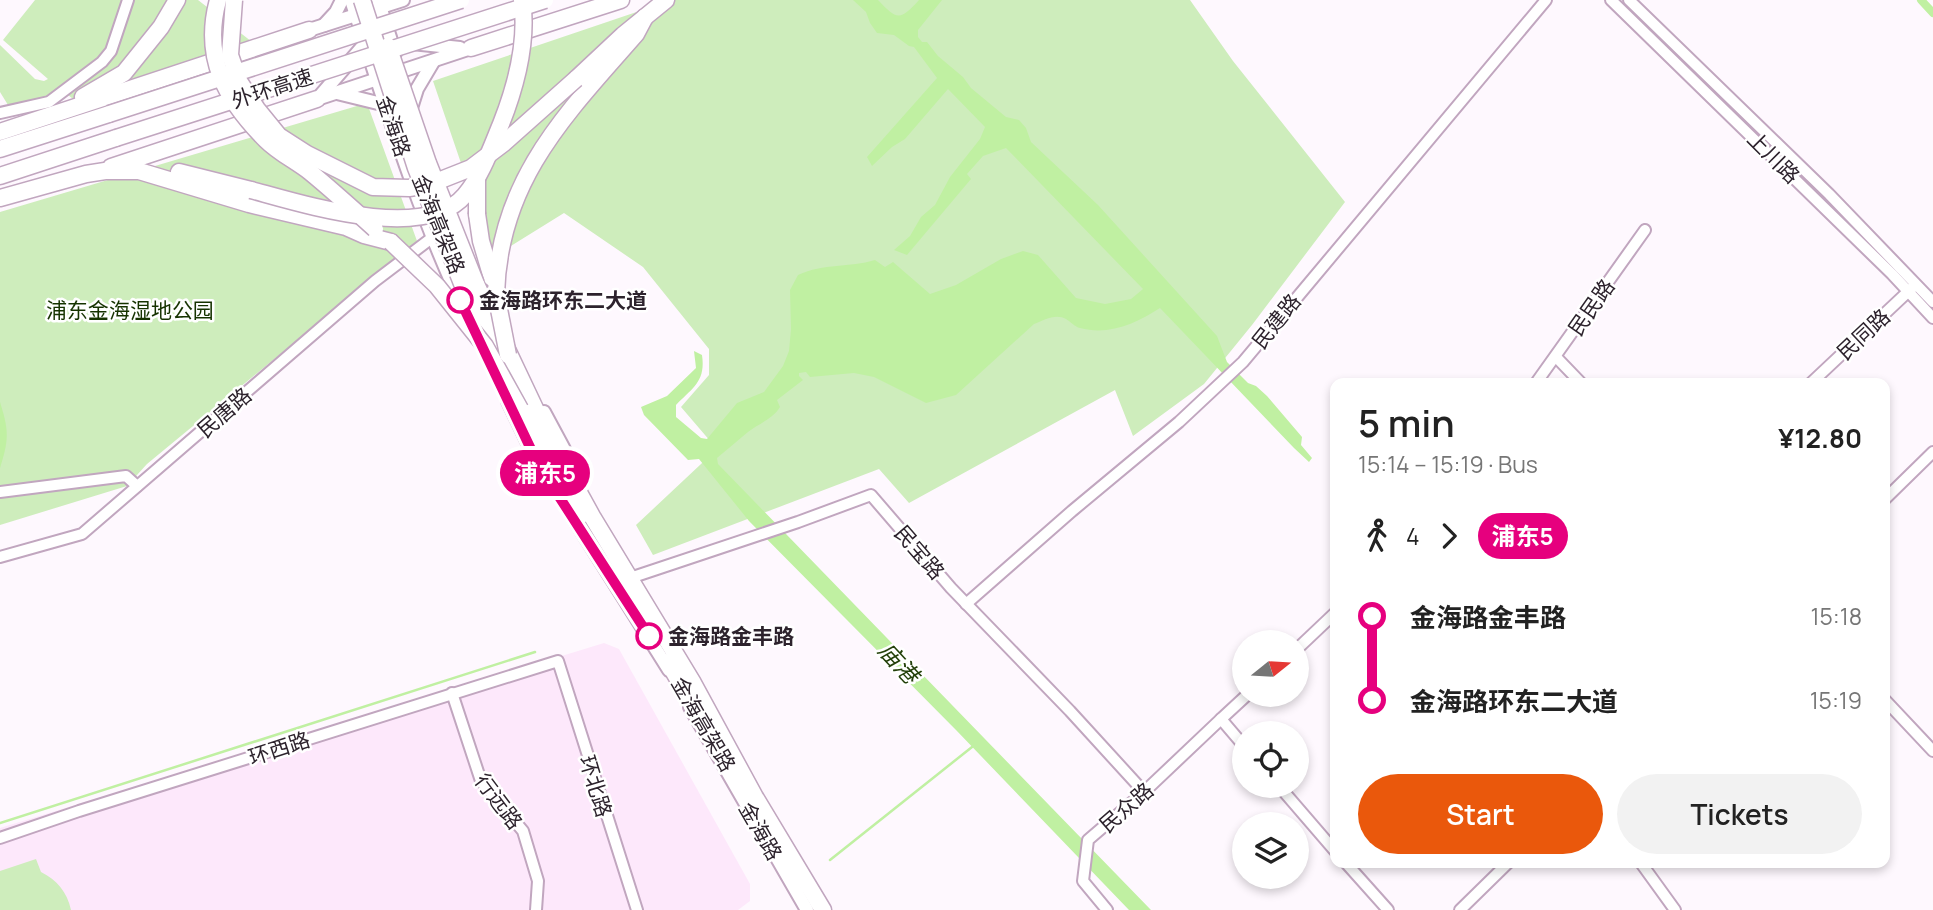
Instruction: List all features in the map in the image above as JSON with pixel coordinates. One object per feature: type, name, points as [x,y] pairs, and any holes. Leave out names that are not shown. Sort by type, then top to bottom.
[{"type":"highway","points":[[44,118],[124,72],[161,27],[177,0]]},
{"type":"highway","points":[[218,0],[212,18],[213,41],[217,70],[224,88],[267,141],[309,171],[437,286],[485,346],[520,409]]},
{"type":"highway","points":[[234,0],[230,55],[239,81],[279,136],[307,154],[373,187],[409,188],[428,185],[471,168],[583,82],[645,17],[666,0]]},
{"type":"highway","name":"外环高速","points":[[0,149],[461,0]]},
{"type":"highway","points":[[508,355],[496,294],[481,241],[475,191],[477,170],[514,43],[513,0]]},
{"type":"highway","points":[[250,197],[369,216],[402,218],[442,212],[464,196],[476,179],[506,110],[524,40],[522,0]]},
{"type":"highway","name":"外环高速","points":[[0,176],[545,0]]},
{"type":"highway","points":[[471,48],[621,0]]},
{"type":"highway","name":"金海高架路","points":[[378,5],[428,163],[476,284],[508,355],[593,518],[693,683],[755,797],[823,910]]},
{"type":"highway","name":"金海高架路","points":[[359,12],[439,230],[520,409],[552,470],[813,910]]},
{"type":"highway","points":[[0,132],[316,28]]},
{"type":"highway","points":[[496,294],[497,263],[511,207],[583,82]]},
{"type":"highway","points":[[105,171],[115,165],[317,99]]},
{"type":"highway","points":[[0,198],[105,171],[156,168],[174,171],[391,242]]},
{"type":"main road","points":[[316,28],[336,12],[342,0]]},
{"type":"main road","name":"金海路","points":[[351,0],[359,12],[364,43],[433,237],[538,464],[649,635],[807,910]]},
{"type":"main road","points":[[316,28],[378,5],[403,0]]},
{"type":"main road","points":[[376,73],[380,50],[397,26],[424,0]]},
{"type":"main road","points":[[317,99],[375,33],[378,5]]},
{"type":"main road","name":"金海路","points":[[378,5],[411,108],[489,296],[539,401],[633,577],[704,694],[754,786],[828,910]]},
{"type":"main road","points":[[359,12],[375,33],[402,42],[471,48]]},
{"type":"main road","points":[[316,28],[380,50],[399,67]]},
{"type":"main road","points":[[317,99],[336,93],[376,73],[433,62],[471,48]]},
{"type":"main road","points":[[411,108],[417,89],[433,62]]},
{"type":"main road","points":[[336,93],[386,105]]},
{"type":"street","points":[[0,113],[49,102],[102,62],[111,51],[128,0]]},
{"type":"street","name":"民建路","points":[[967,604],[1072,510],[1179,422],[1243,362],[1546,0]]},
{"type":"street","name":"上川路","points":[[1611,0],[1912,288],[1933,302]]},
{"type":"street","name":"上川路","points":[[1629,0],[1829,194],[1912,288],[1933,318]]},
{"type":"street","name":"民民路","points":[[1540,378],[1645,230]]},
{"type":"street","name":"民唐路","points":[[0,557],[82,534],[375,281],[433,237]]},
{"type":"street","name":"民同路","points":[[1816,378],[1912,288]]},
{"type":"street","points":[[1556,356],[1576,378]]},
{"type":"street","points":[[1890,494],[1933,452]]},
{"type":"street","points":[[0,492],[126,476],[137,486]]},
{"type":"street","name":"民宝路","points":[[633,577],[871,495],[967,604],[1070,710],[1144,792]]},
{"type":"street","points":[[1309,638],[1330,618]]},
{"type":"street","name":"环西路","points":[[0,838],[558,661]]},
{"type":"street","name":"环北路","points":[[558,661],[637,910]]},
{"type":"street","name":"行远路","points":[[452,693],[481,781],[523,831],[538,881],[536,910]]},
{"type":"street","points":[[1890,705],[1933,751]]},
{"type":"street","points":[[1232,732],[1221,719],[1234,707]]},
{"type":"street","name":"民众路","points":[[1107,910],[1083,881],[1088,840],[1144,792],[1221,719]]},
{"type":"street","points":[[1289,798],[1330,845]]},
{"type":"street","points":[[1350,868],[1388,910]]},
{"type":"street","points":[[1460,910],[1503,868]]},
{"type":"street","points":[[1645,868],[1675,910]]},
{"type":"shaded area","points":[[604,643],[619,649],[750,884],[750,901],[738,910],[0,910],[0,828]]},
{"type":"green space","points":[[35,0],[198,0],[256,45],[77,102],[59,88],[43,99],[8,105],[0,92],[0,45],[35,79],[48,79],[3,40]]},
{"type":"green space","points":[[672,0],[1190,0],[1233,61],[1345,202],[1204,384],[1133,436],[1115,390],[909,503],[879,469],[653,555],[636,525],[717,449],[681,407],[709,375],[709,349],[643,267],[564,213],[493,257],[433,81]]},
{"type":"green space","name":"浦东金海湿地公园","points":[[367,103],[417,241],[147,464],[127,486],[0,525],[0,212]]},
{"type":"green space","points":[[36,859],[41,872],[64,892],[71,910],[0,910],[0,871]]},
{"type":"water","name":"庙港","points":[[853,0],[878,0],[894,14],[903,15],[919,0],[942,0],[918,30],[918,37],[922,42],[927,42],[971,88],[1006,117],[1019,120],[1026,128],[1031,142],[1098,205],[1217,336],[1227,362],[1248,383],[1267,396],[1302,437],[1301,445],[1312,458],[1309,462],[1294,448],[1160,308],[1142,319],[1112,329],[1091,330],[1078,327],[1062,317],[1034,324],[956,395],[926,403],[874,377],[854,373],[810,377],[806,372],[799,373],[803,380],[777,400],[780,407],[777,411],[717,458],[718,464],[1151,910],[1129,910],[749,521],[699,459],[688,460],[644,415],[641,407],[667,396],[696,368],[694,351],[702,355],[702,372],[696,384],[676,405],[676,417],[701,438],[707,439],[737,403],[764,392],[783,366],[789,351],[790,290],[798,275],[808,271],[875,260],[885,267],[893,262],[930,294],[956,285],[1001,259],[1023,251],[1038,255],[1076,298],[1105,304],[1131,299],[1143,289],[1006,148],[983,156],[967,174],[971,179],[907,255],[894,250],[910,236],[921,217],[935,205],[950,177],[980,139],[985,127],[948,89],[905,139],[872,166],[867,157],[937,78],[914,47],[894,35],[877,33],[866,12]]},
{"type":"water","points":[[0,402],[7,435],[0,468]]},
{"type":"waterway","points":[[1921,0],[1933,13]]},
{"type":"waterway","points":[[0,823],[535,652]]},
{"type":"waterway","points":[[830,860],[972,747]]},
{"type":"bus line","name":"浦东5","points":[[460,300],[538,464],[649,636]]},
{"type":"place","name":"金海路环东二大道","points":[[460,300]]},
{"type":"place","name":"金海路金丰路","points":[[649,636]]}]
